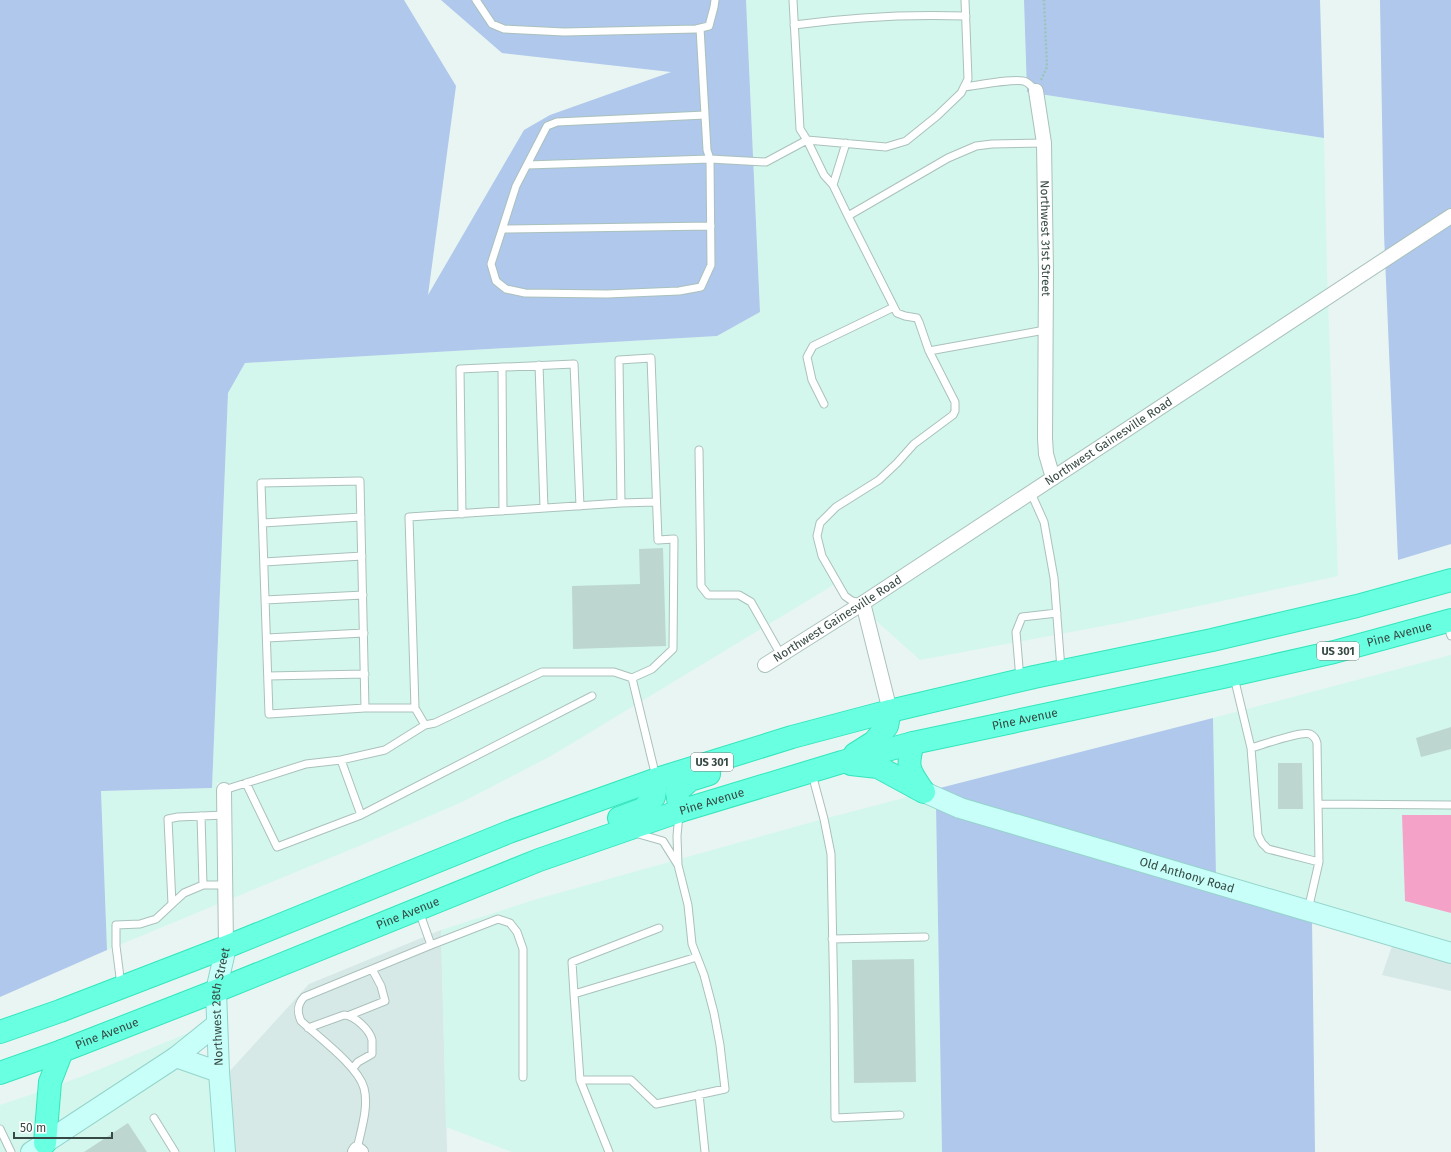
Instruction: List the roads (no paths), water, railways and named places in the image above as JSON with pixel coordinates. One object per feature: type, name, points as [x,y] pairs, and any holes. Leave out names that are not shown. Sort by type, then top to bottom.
[{"type":"highway","name":"US 301","points":[[0,1032],[226,947],[509,832],[657,779],[792,737],[890,711],[1020,680],[1212,640],[1311,617],[1451,580]]},
{"type":"highway","name":"Pine Avenue","points":[[0,1073],[62,1051],[216,991],[539,860],[680,812],[842,762],[913,743],[1234,675],[1334,652],[1450,620]]},
{"type":"highway","points":[[842,762],[874,742],[887,726],[890,711]]},
{"type":"highway","points":[[680,812],[677,792],[690,780],[776,755],[788,747],[792,737]]},
{"type":"highway","points":[[913,743],[908,759],[909,770],[924,792]]},
{"type":"highway","points":[[842,762],[878,767],[924,792]]},
{"type":"highway","points":[[475,886],[498,863],[643,810],[654,797],[657,779]]},
{"type":"highway","points":[[38,1147],[50,1082],[62,1051]]},
{"type":"street","name":"Northwest 31st Street","points":[[1036,91],[1044,143],[1046,273],[1045,438],[1046,454],[1053,478]]},
{"type":"street","name":"Northwest Gainesville Road","points":[[765,665],[863,603],[1451,216]]},
{"type":"street","points":[[863,603],[890,711]]},
{"type":"street","name":"Northwest 28th Street","points":[[224,790],[226,947],[216,991],[219,1072],[225,1152]]},
{"type":"street","name":"Old Anthony Road","points":[[924,792],[960,808],[1451,953]]},
{"type":"street","points":[[38,1147],[176,1057],[217,1024]]},
{"type":"street","points":[[176,1057],[219,1072]]},
{"type":"lane","points":[[476,0],[492,24],[504,29],[564,32],[700,28],[709,26],[715,0]]},
{"type":"lane","points":[[793,0],[800,129],[824,175],[833,185],[894,307],[900,315],[917,318],[929,351],[955,402],[955,411],[953,416],[914,444],[879,480],[836,507],[820,522],[818,529],[819,545],[822,556],[829,570],[848,599],[863,603]]},
{"type":"lane","points":[[527,164],[710,159],[766,162],[807,140],[886,147],[906,141],[961,93],[968,79],[965,0]]},
{"type":"lane","points":[[794,25],[830,20],[884,16],[966,16]]},
{"type":"lane","points":[[700,28],[705,115],[707,150],[710,159],[711,226],[711,265],[701,287],[679,291],[607,294],[525,293],[506,289],[496,281],[491,264],[516,186],[547,126],[557,122],[705,115]]},
{"type":"lane","points":[[964,87],[1020,80],[1026,81],[1036,91]]},
{"type":"lane","points":[[833,185],[846,143]]},
{"type":"lane","points":[[848,216],[948,158],[976,146],[992,144],[1044,143]]},
{"type":"lane","points":[[503,229],[711,226]]},
{"type":"lane","points":[[824,404],[812,380],[807,358],[813,346],[894,307]]},
{"type":"lane","points":[[929,351],[1045,330]]},
{"type":"lane","points":[[224,790],[306,764],[341,760],[385,750],[425,725],[435,723],[542,672],[614,672],[632,678],[652,669],[673,649],[674,540],[658,540],[651,358],[619,360],[621,503]]},
{"type":"lane","points":[[462,514],[460,369],[574,364],[580,506]]},
{"type":"lane","points":[[539,365],[544,508]]},
{"type":"lane","points":[[502,367],[502,511]]},
{"type":"lane","points":[[699,450],[701,586],[708,595],[739,595],[751,602],[781,655]]},
{"type":"lane","points":[[365,708],[360,481],[261,483],[269,714],[365,708],[415,708]]},
{"type":"lane","points":[[1031,493],[1044,522],[1054,578],[1062,671]]},
{"type":"lane","points":[[425,725],[415,708],[409,517],[656,502]]},
{"type":"lane","points":[[263,523],[361,517]]},
{"type":"lane","points":[[264,562],[362,556]]},
{"type":"lane","points":[[265,600],[363,595]]},
{"type":"lane","points":[[1020,680],[1016,632],[1022,617],[1057,613]]},
{"type":"lane","points":[[267,638],[364,633]]},
{"type":"lane","points":[[268,676],[364,674]]},
{"type":"lane","points":[[1234,675],[1251,748],[1256,827],[1258,836],[1262,843],[1268,848],[1319,862]]},
{"type":"lane","points":[[632,678],[657,779]]},
{"type":"lane","points":[[246,783],[277,847],[361,815],[592,696]]},
{"type":"lane","points":[[1251,748],[1298,734],[1310,734],[1315,738],[1317,744],[1319,862],[1307,911]]},
{"type":"lane","points":[[341,760],[361,815]]},
{"type":"lane","points":[[811,772],[824,819],[830,854],[835,1118],[900,1115]]},
{"type":"lane","points":[[1318,804],[1451,805]]},
{"type":"lane","points":[[580,1080],[631,1080],[656,1104],[725,1089],[720,1045],[714,1013],[704,975],[692,944],[688,905],[678,865],[676,836],[680,812]]},
{"type":"lane","points":[[172,904],[168,818],[225,815]]},
{"type":"lane","points":[[201,816],[203,885]]},
{"type":"lane","points":[[621,832],[640,834],[663,841],[678,865]]},
{"type":"lane","points":[[122,987],[116,946],[116,925],[140,924],[156,919],[184,893],[203,885],[225,885]]},
{"type":"lane","points":[[418,909],[431,945]]},
{"type":"lane","points":[[358,1151],[365,1104],[364,1088],[353,1068],[301,1021],[298,1013],[299,1002],[304,997],[498,919],[510,923],[517,932],[523,949],[523,1077]]},
{"type":"lane","points":[[609,1152],[580,1080],[572,962],[659,928]]},
{"type":"lane","points":[[832,939],[924,938]]},
{"type":"lane","points":[[574,994],[697,957]]},
{"type":"lane","points":[[308,1028],[344,1015],[350,1015],[385,1001],[381,986],[372,969]]},
{"type":"lane","points":[[350,1015],[365,1028],[372,1039],[372,1054],[358,1062],[353,1068]]},
{"type":"lane","points":[[699,1094],[705,1152]]},
{"type":"lane","points":[[154,1118],[175,1152]]},
{"type":"lane","points":[[0,1129],[3,1143],[11,1152]]}]
